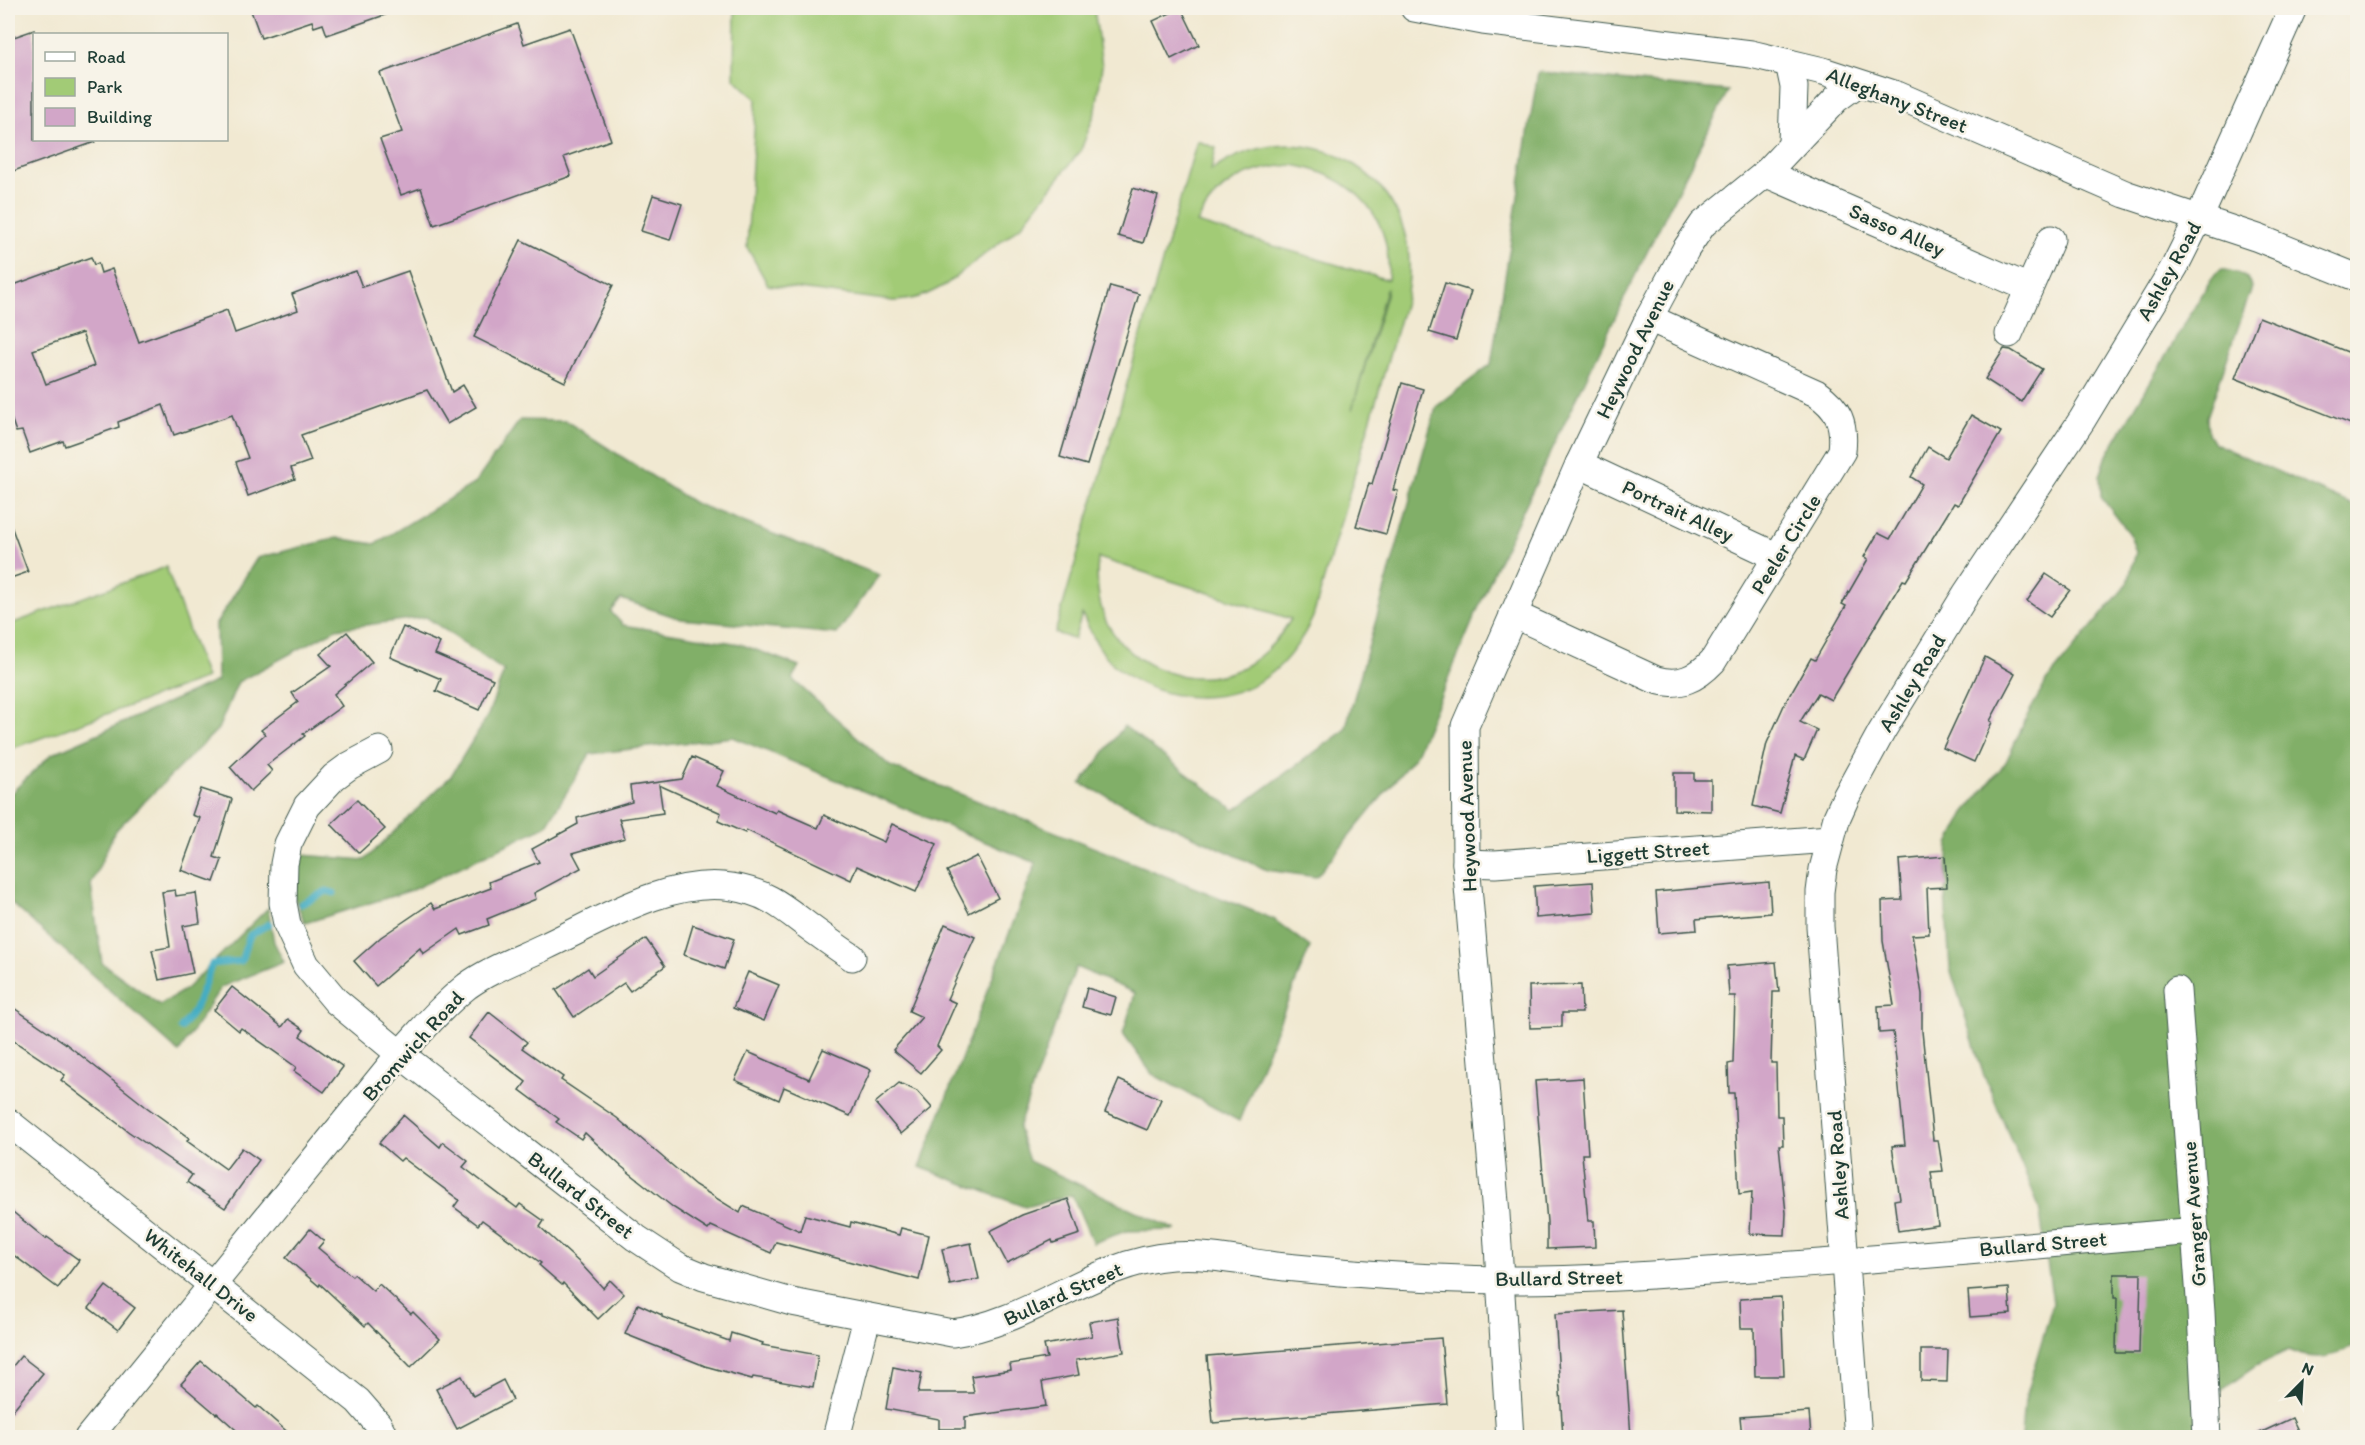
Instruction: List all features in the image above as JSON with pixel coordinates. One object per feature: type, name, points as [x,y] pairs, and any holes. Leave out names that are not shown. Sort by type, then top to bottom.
[{"type":"street","name":"Alleghany Street","points":[[1414,8],[1483,21],[1715,49],[1823,71],[1897,95],[2125,194],[2258,238],[2358,278]]},
{"type":"street","name":"Ashley Road","points":[[1858,1437],[1820,926],[1820,892],[1830,839],[1846,797],[1882,731],[1966,594],[2082,420],[2175,266],[2199,218],[2293,8]]},
{"type":"street","points":[[1789,63],[1794,87],[1792,143]]},
{"type":"street","name":"Heywood Avenue","points":[[1510,1437],[1500,1280],[1466,863],[1465,726],[1579,464],[1649,318],[1699,230],[1714,214],[1765,173],[1836,99],[1858,82]]},
{"type":"street","name":"Sasso Alley","points":[[1765,173],[2029,288]]},
{"type":"street","points":[[2009,334],[2051,239]]},
{"type":"street","name":"Peeler Circle","points":[[1513,614],[1656,680],[1680,683],[1702,673],[1713,661],[1842,451],[1844,436],[1837,414],[1828,402],[1816,393],[1649,318]]},
{"type":"street","name":"Portrait Alley","points":[[1579,464],[1778,557]]},
{"type":"street","name":"Bullard Street","points":[[379,750],[334,777],[307,806],[288,844],[284,864],[284,903],[287,924],[306,964],[336,1000],[400,1054],[636,1238],[680,1267],[704,1277],[781,1299],[952,1334],[976,1330],[1017,1316],[1105,1273],[1138,1262],[1171,1256],[1212,1256],[1335,1272],[1500,1280],[1617,1277],[1846,1262],[2195,1231]]},
{"type":"street","name":"Liggett Street","points":[[1466,863],[1495,864],[1830,839]]},
{"type":"street","name":"Bromwich Road","points":[[88,1437],[400,1054],[441,1009],[469,985],[645,900],[688,888],[732,887],[772,899],[852,957]]},
{"type":"street","name":"Granger Avenue","points":[[2177,990],[2195,1231],[2207,1437]]},
{"type":"street","name":"Whitehall Drive","points":[[8,1122],[358,1401],[378,1424],[385,1437]]},
{"type":"street","points":[[836,1437],[867,1318]]},
{"type":"green space","points":[[735,8],[1094,8],[1102,66],[1096,110],[1081,150],[1021,226],[938,289],[908,300],[893,301],[768,285],[747,247],[756,99],[734,78]]},
{"type":"green space","points":[[1538,72],[1728,91],[1634,278],[1495,569],[1415,756],[1316,877],[1267,870],[1081,784],[1124,726],[1235,810],[1345,730],[1436,407],[1491,364]]},
{"type":"green space","points":[[1197,141],[1216,148],[1211,171],[1248,152],[1286,145],[1322,150],[1354,165],[1381,188],[1400,219],[1409,256],[1406,298],[1313,617],[1301,640],[1273,672],[1256,683],[1217,696],[1196,697],[1156,690],[1120,670],[1102,652],[1082,614],[1074,639],[1055,633]],"holes":[[[1293,165],[1315,170],[1334,179],[1351,189],[1365,203],[1376,218],[1384,237],[1388,257],[1388,280],[1197,223],[1205,209],[1224,187],[1248,174]],[[1386,289],[1386,295],[1352,410]],[[1099,558],[1291,619],[1277,639],[1247,665],[1228,673],[1208,677],[1188,677],[1168,672],[1132,653],[1117,638],[1106,621],[1101,606],[1097,566]]]},
{"type":"green space","points":[[2222,269],[2244,276],[2252,287],[2207,417],[2208,433],[2214,443],[2357,507],[2357,1344],[2340,1353],[2323,1357],[2306,1356],[2288,1350],[2256,1366],[2196,1408],[2196,1437],[2021,1437],[2024,1401],[2053,1303],[2039,1207],[1983,1073],[1950,968],[1945,895],[1949,844],[1965,813],[2006,762],[2028,714],[2047,681],[2128,583],[2136,552],[2130,534],[2101,497],[2100,476],[2107,455],[2210,281]]},
{"type":"green space","points":[[520,420],[566,421],[694,503],[879,575],[837,634],[681,619],[621,599],[611,612],[623,625],[740,644],[799,666],[792,679],[890,766],[1273,919],[1310,947],[1239,1121],[1152,1074],[1123,1034],[1135,993],[1076,967],[1018,1128],[1029,1161],[1176,1230],[1126,1231],[1093,1243],[1072,1195],[1025,1207],[920,1167],[1036,863],[733,737],[590,754],[546,826],[412,890],[305,923],[294,897],[302,855],[365,860],[451,776],[488,715],[504,671],[426,617],[336,629],[238,682],[218,729],[115,831],[91,885],[102,963],[160,1005],[186,989],[268,908],[274,942],[284,962],[221,987],[179,1052],[8,900],[8,796],[52,754],[217,681],[216,624],[257,558],[337,538],[375,544],[475,483]]},
{"type":"green space","points":[[166,567],[206,678],[8,750],[8,625]]},
{"type":"building","points":[[250,8],[398,8],[399,10],[327,35],[323,24],[314,27],[312,21],[261,38]]},
{"type":"building","points":[[1181,8],[1199,45],[1171,59],[1153,21]]},
{"type":"building","points":[[517,24],[524,44],[570,28],[611,140],[564,157],[571,176],[434,225],[421,188],[401,195],[380,139],[402,132],[380,73]]},
{"type":"building","points":[[34,30],[33,141],[95,142],[8,173],[8,39]]},
{"type":"building","points":[[1133,188],[1158,196],[1143,243],[1118,236]]},
{"type":"building","points":[[653,195],[682,204],[670,240],[641,231]]},
{"type":"building","points":[[521,240],[613,285],[565,382],[474,337]]},
{"type":"building","points":[[91,257],[94,265],[98,263],[101,273],[112,269],[139,342],[227,310],[235,333],[298,310],[292,294],[337,277],[356,271],[362,287],[408,271],[452,392],[463,385],[476,407],[447,424],[427,390],[301,435],[311,461],[291,468],[295,479],[248,496],[236,462],[248,458],[232,415],[174,435],[163,405],[118,422],[119,427],[65,446],[63,441],[30,453],[22,431],[16,432],[8,409],[8,287]],"holes":[[[82,333],[94,366],[46,384],[33,350]]]},
{"type":"building","points":[[1445,283],[1471,291],[1456,340],[1429,332]]},
{"type":"building","points":[[1110,286],[1139,294],[1087,465],[1060,457]]},
{"type":"building","points":[[2259,317],[2358,356],[2358,427],[2235,378]]},
{"type":"building","points":[[2004,349],[2011,350],[2042,369],[2021,402],[1985,379]]},
{"type":"building","points":[[1402,383],[1423,389],[1393,490],[1398,491],[1386,534],[1356,526],[1369,483],[1372,484]]},
{"type":"building","points":[[1971,415],[2001,432],[1958,505],[1954,503],[1906,581],[1903,580],[1831,700],[1818,693],[1800,722],[1817,730],[1804,760],[1795,756],[1780,813],[1753,806],[1767,743],[1785,703],[1811,658],[1815,660],[1846,606],[1842,604],[1868,559],[1864,557],[1878,533],[1890,539],[1922,484],[1911,477],[1928,447],[1946,458]]},
{"type":"building","points":[[8,523],[10,523],[28,572],[8,579]]},
{"type":"building","points":[[2046,574],[2070,590],[2050,617],[2027,601]]},
{"type":"building","points":[[403,627],[440,643],[435,654],[493,679],[479,710],[436,691],[441,679],[390,657]]},
{"type":"building","points":[[347,632],[372,662],[334,694],[342,706],[303,734],[305,736],[267,765],[272,771],[251,791],[230,767],[265,734],[261,730],[298,702],[292,693],[331,666],[320,654]]},
{"type":"building","points":[[1985,657],[2015,674],[1990,721],[1992,722],[1974,762],[1943,748]]},
{"type":"building","points":[[692,757],[724,771],[717,786],[775,813],[777,810],[818,828],[824,815],[884,842],[892,824],[937,844],[916,892],[857,866],[851,880],[746,830],[745,833],[718,821],[721,813],[659,785],[663,813],[619,819],[625,838],[573,853],[581,868],[534,893],[536,899],[487,919],[489,925],[462,935],[459,929],[423,954],[420,948],[376,986],[354,961],[381,937],[431,903],[435,909],[491,888],[489,882],[539,862],[532,849],[578,824],[577,818],[632,802],[630,786],[682,779]]},
{"type":"building","points":[[1674,773],[1694,773],[1694,780],[1711,780],[1711,811],[1674,810]]},
{"type":"building","points":[[201,789],[232,799],[214,857],[222,860],[214,882],[181,870],[200,818],[192,815]]},
{"type":"building","points":[[357,800],[385,829],[359,853],[331,824]]},
{"type":"building","points":[[977,856],[998,898],[969,913],[947,871]]},
{"type":"building","points":[[1945,856],[1947,887],[1927,888],[1929,934],[1912,935],[1922,994],[1922,1031],[1933,1140],[1938,1140],[1943,1171],[1931,1172],[1938,1225],[1898,1231],[1894,1200],[1900,1199],[1892,1146],[1905,1145],[1893,1032],[1879,1033],[1878,1006],[1894,1005],[1883,941],[1882,901],[1902,900],[1899,860]]},
{"type":"building","points":[[1593,882],[1595,913],[1536,918],[1534,886]]},
{"type":"building","points":[[1769,882],[1771,913],[1696,919],[1697,930],[1659,933],[1656,892]]},
{"type":"building","points":[[175,890],[176,896],[196,893],[200,923],[183,926],[193,973],[159,980],[152,950],[170,947],[162,892]]},
{"type":"building","points":[[945,924],[975,937],[947,999],[956,1003],[937,1046],[941,1050],[921,1073],[893,1050],[922,1017],[909,1011]]},
{"type":"building","points":[[693,925],[734,939],[724,969],[684,955]]},
{"type":"building","points":[[646,939],[665,966],[630,991],[624,983],[574,1017],[556,990],[588,968],[593,976]]},
{"type":"building","points":[[1776,962],[1779,992],[1773,992],[1771,1063],[1776,1063],[1777,1116],[1782,1116],[1783,1145],[1779,1145],[1786,1213],[1785,1235],[1750,1234],[1752,1192],[1739,1194],[1734,1093],[1729,1093],[1728,1064],[1733,1063],[1735,996],[1729,996],[1727,966]]},
{"type":"building","points":[[748,972],[779,985],[764,1021],[733,1008]]},
{"type":"building","points":[[1581,985],[1582,1013],[1562,1013],[1562,1027],[1530,1028],[1529,986]]},
{"type":"building","points":[[232,987],[282,1027],[288,1019],[304,1030],[300,1036],[343,1067],[324,1092],[294,1071],[296,1067],[241,1028],[239,1031],[214,1010]]},
{"type":"building","points":[[1087,988],[1116,997],[1111,1015],[1082,1007]]},
{"type":"building","points":[[8,1004],[65,1043],[189,1138],[187,1141],[226,1169],[242,1148],[259,1160],[225,1208],[187,1182],[192,1175],[129,1132],[61,1080],[65,1075],[8,1037]]},
{"type":"building","points":[[489,1012],[527,1042],[522,1048],[563,1077],[561,1080],[617,1118],[695,1185],[740,1213],[743,1206],[800,1231],[805,1215],[850,1227],[851,1222],[899,1235],[901,1228],[929,1235],[919,1280],[776,1242],[771,1253],[711,1226],[708,1230],[674,1208],[622,1167],[585,1133],[581,1139],[556,1122],[559,1119],[520,1090],[526,1082],[469,1038]]},
{"type":"building","points":[[823,1049],[871,1070],[850,1116],[784,1087],[779,1100],[735,1080],[748,1052],[809,1079]]},
{"type":"building","points":[[1583,1078],[1588,1154],[1582,1154],[1588,1221],[1594,1221],[1595,1247],[1547,1249],[1547,1222],[1535,1081]]},
{"type":"building","points":[[1119,1080],[1161,1099],[1147,1130],[1105,1112]]},
{"type":"building","points":[[899,1083],[917,1091],[932,1108],[901,1134],[875,1103]]},
{"type":"building","points":[[403,1115],[440,1147],[443,1142],[468,1161],[463,1167],[517,1208],[520,1204],[544,1221],[540,1227],[581,1264],[603,1288],[610,1280],[624,1294],[598,1319],[563,1283],[562,1285],[539,1265],[541,1263],[482,1220],[478,1225],[454,1207],[459,1200],[403,1158],[400,1161],[379,1143]]},
{"type":"building","points":[[1068,1199],[1080,1234],[1053,1243],[1052,1240],[1007,1263],[990,1231],[1022,1215]]},
{"type":"building","points":[[8,1208],[46,1239],[47,1237],[79,1260],[58,1288],[8,1251]]},
{"type":"building","points":[[310,1229],[324,1241],[318,1248],[373,1291],[379,1284],[411,1314],[413,1312],[440,1339],[411,1367],[368,1323],[365,1326],[320,1284],[319,1286],[286,1258]]},
{"type":"building","points":[[971,1243],[979,1279],[950,1285],[942,1249]]},
{"type":"building","points":[[2114,1274],[2141,1274],[2139,1353],[2116,1353],[2117,1298],[2114,1298]]},
{"type":"building","points":[[106,1286],[135,1308],[118,1330],[89,1308]]},
{"type":"building","points":[[2009,1288],[2011,1314],[1970,1317],[1968,1291]]},
{"type":"building","points":[[1781,1297],[1784,1376],[1755,1376],[1754,1328],[1741,1328],[1740,1299]]},
{"type":"building","points":[[638,1304],[662,1317],[729,1341],[731,1333],[763,1343],[762,1345],[818,1355],[813,1387],[753,1377],[752,1379],[705,1366],[625,1334]]},
{"type":"building","points":[[1622,1310],[1631,1437],[1563,1437],[1555,1314]]},
{"type":"building","points":[[1118,1317],[1124,1352],[1076,1360],[1079,1375],[1042,1382],[1046,1406],[965,1417],[965,1429],[939,1429],[939,1419],[886,1409],[893,1367],[922,1373],[918,1393],[974,1393],[971,1376],[1011,1370],[1010,1364],[1047,1358],[1044,1345],[1092,1336],[1089,1322]]},
{"type":"building","points":[[1441,1338],[1447,1404],[1213,1423],[1207,1356]]},
{"type":"building","points":[[1921,1350],[1948,1350],[1947,1382],[1921,1381]]},
{"type":"building","points":[[21,1356],[43,1373],[8,1416],[8,1372]]},
{"type":"building","points":[[201,1361],[293,1437],[244,1437],[216,1414],[181,1384]]},
{"type":"building","points":[[462,1376],[473,1396],[503,1380],[513,1400],[457,1429],[436,1389]]},
{"type":"building","points":[[1809,1412],[1811,1437],[1742,1437],[1740,1417]]},
{"type":"building","points":[[2292,1418],[2301,1437],[2251,1437]]},
{"type":"waterway","points":[[301,904],[327,891],[334,893]]},
{"type":"waterway","points":[[181,1028],[195,1009],[212,964],[241,961],[250,935],[269,924]]}]
